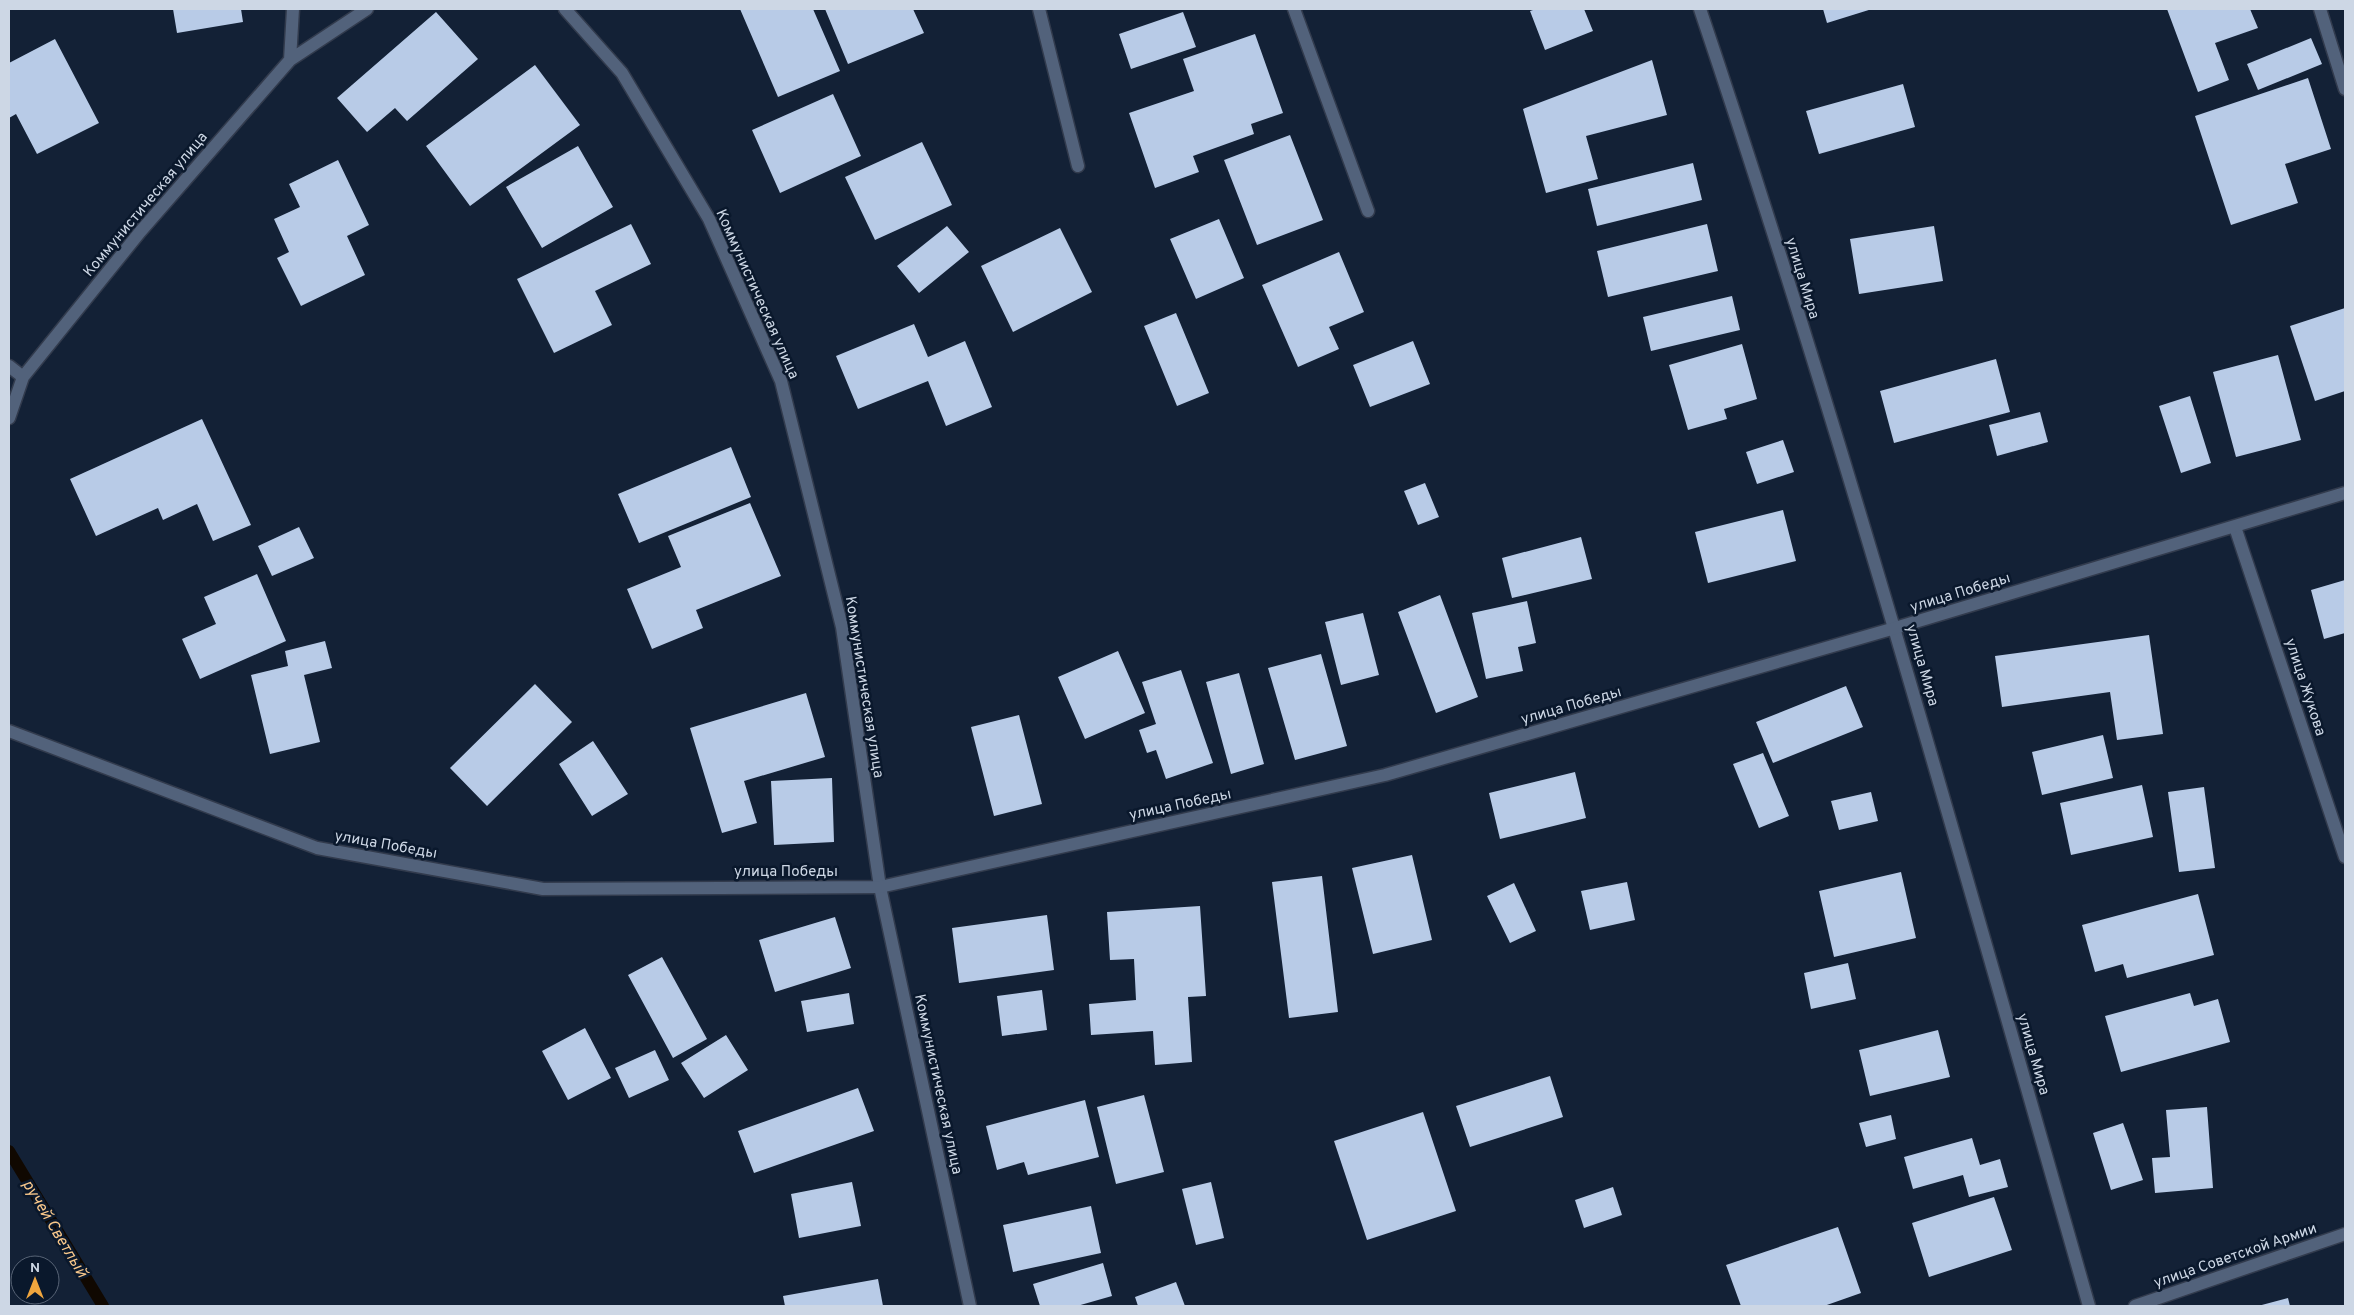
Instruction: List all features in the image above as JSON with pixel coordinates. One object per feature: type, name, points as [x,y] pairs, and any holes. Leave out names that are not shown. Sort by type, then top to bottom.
[{"type":"street","points":[[290,60],[293,9]]},
{"type":"street","name":"Коммунистическая улица","points":[[9,418],[22,377],[140,232],[290,60],[367,9]]},
{"type":"street","name":"Коммунистическая улица","points":[[565,9],[622,74],[709,219],[781,381],[842,627],[880,886],[970,1306]]},
{"type":"street","points":[[1039,9],[1078,166]]},
{"type":"street","points":[[1294,9],[1368,211]]},
{"type":"street","name":"улица Мира","points":[[1700,9],[1896,628],[2089,1306]]},
{"type":"street","points":[[2320,9],[2345,89]]},
{"type":"street","points":[[9,366],[22,377]]},
{"type":"street","name":"улица Победы","points":[[9,731],[317,848],[543,889],[880,886],[1385,775],[1896,628],[2345,493]]},
{"type":"street","name":"улица Жукова","points":[[2235,527],[2345,857]]},
{"type":"street","name":"улица Советской Армии","points":[[2135,1306],[2345,1234]]},
{"type":"building","points":[[173,9],[241,9],[243,22],[177,33]]},
{"type":"building","points":[[740,9],[813,9],[840,71],[778,97]]},
{"type":"building","points":[[825,9],[913,9],[924,33],[848,64]]},
{"type":"building","points":[[1536,9],[1584,9],[1593,31],[1545,50],[1530,11]]},
{"type":"building","points":[[1823,9],[1872,9],[1827,23]]},
{"type":"building","points":[[2167,9],[2250,9],[2258,28],[2215,43],[2229,80],[2198,92]]},
{"type":"building","points":[[436,12],[478,59],[407,121],[395,108],[367,132],[337,98]]},
{"type":"building","points":[[1183,12],[1196,47],[1131,69],[1119,34]]},
{"type":"building","points":[[1255,34],[1283,113],[1251,124],[1254,134],[1193,156],[1199,172],[1155,188],[1129,113],[1194,91],[1183,59]]},
{"type":"building","points":[[2311,38],[2322,64],[2258,90],[2247,64]]},
{"type":"building","points":[[55,39],[99,123],[37,154],[16,114],[9,118],[9,63]]},
{"type":"building","points":[[1652,60],[1667,115],[1586,136],[1598,179],[1546,193],[1523,109]]},
{"type":"building","points":[[535,65],[580,125],[470,206],[426,146]]},
{"type":"building","points":[[2308,78],[2331,149],[2285,164],[2298,203],[2231,225],[2195,116]]},
{"type":"building","points":[[1903,84],[1915,127],[1819,154],[1806,111]]},
{"type":"building","points":[[833,94],[861,156],[780,193],[752,130]]},
{"type":"building","points":[[1290,135],[1323,220],[1257,245],[1224,160]]},
{"type":"building","points":[[922,142],[952,205],[875,240],[845,177]]},
{"type":"building","points":[[578,146],[613,207],[542,248],[506,187]]},
{"type":"building","points":[[338,160],[369,225],[347,236],[365,275],[301,306],[277,258],[289,252],[274,219],[300,207],[289,184]]},
{"type":"building","points":[[1693,163],[1702,200],[1597,226],[1588,189]]},
{"type":"building","points":[[1219,219],[1244,278],[1196,299],[1170,239]]},
{"type":"building","points":[[631,224],[651,264],[595,291],[612,325],[554,353],[517,279]]},
{"type":"building","points":[[1707,224],[1718,271],[1608,297],[1597,251]]},
{"type":"building","points":[[947,226],[969,252],[919,293],[897,266]]},
{"type":"building","points":[[1934,226],[1943,281],[1859,294],[1850,239]]},
{"type":"building","points":[[1060,228],[1092,292],[1013,332],[981,266]]},
{"type":"building","points":[[1339,252],[1364,312],[1329,327],[1339,349],[1298,367],[1262,285]]},
{"type":"building","points":[[1732,296],[1740,330],[1651,351],[1643,317]]},
{"type":"building","points":[[2345,308],[2345,391],[2315,401],[2290,326]]},
{"type":"building","points":[[1176,313],[1209,393],[1177,406],[1144,326]]},
{"type":"building","points":[[914,324],[928,357],[965,341],[992,407],[946,426],[928,381],[858,409],[836,356]]},
{"type":"building","points":[[1413,341],[1430,384],[1370,407],[1353,365]]},
{"type":"building","points":[[1742,344],[1757,399],[1724,409],[1727,419],[1688,430],[1669,365]]},
{"type":"building","points":[[2278,355],[2301,440],[2236,457],[2213,372]]},
{"type":"building","points":[[1996,359],[2010,412],[1894,443],[1880,391]]},
{"type":"building","points":[[2190,396],[2211,463],[2181,473],[2159,406]]},
{"type":"building","points":[[2040,412],[2048,442],[1997,456],[1989,425]]},
{"type":"building","points":[[202,419],[251,525],[213,541],[197,504],[163,520],[158,508],[96,536],[70,479]]},
{"type":"building","points":[[1783,440],[1794,472],[1757,484],[1746,452]]},
{"type":"building","points":[[731,447],[751,497],[639,543],[618,494]]},
{"type":"building","points":[[1425,483],[1439,517],[1418,525],[1404,491]]},
{"type":"building","points":[[750,503],[781,576],[696,610],[703,628],[652,649],[627,589],[681,567],[668,536]]},
{"type":"building","points":[[1783,510],[1796,561],[1708,583],[1695,532]]},
{"type":"building","points":[[299,527],[314,558],[272,576],[258,546]]},
{"type":"building","points":[[1581,537],[1592,579],[1512,598],[1502,558]]},
{"type":"building","points":[[257,574],[286,641],[200,679],[182,639],[216,624],[204,597]]},
{"type":"building","points":[[2345,580],[2345,633],[2324,639],[2311,590]]},
{"type":"building","points":[[1440,595],[1478,697],[1436,713],[1398,612]]},
{"type":"building","points":[[1527,601],[1536,643],[1518,647],[1523,671],[1486,679],[1472,613]]},
{"type":"building","points":[[1363,613],[1379,675],[1341,685],[1325,622]]},
{"type":"building","points":[[2149,635],[2163,734],[2117,740],[2110,692],[2002,707],[1995,656]]},
{"type":"building","points":[[325,641],[332,668],[304,675],[320,742],[270,754],[251,675],[288,666],[285,651]]},
{"type":"building","points":[[1118,651],[1145,713],[1085,739],[1058,677]]},
{"type":"building","points":[[1321,654],[1347,746],[1295,760],[1268,668]]},
{"type":"building","points":[[1181,670],[1213,763],[1166,779],[1156,750],[1147,753],[1139,730],[1156,724],[1142,682]]},
{"type":"building","points":[[1239,673],[1264,764],[1231,774],[1206,682]]},
{"type":"building","points":[[535,684],[572,722],[487,806],[450,768]]},
{"type":"building","points":[[1846,686],[1863,727],[1773,763],[1756,722]]},
{"type":"building","points":[[806,693],[825,757],[744,781],[757,823],[722,833],[690,728]]},
{"type":"building","points":[[1019,715],[1042,804],[994,816],[971,727]]},
{"type":"building","points":[[2103,735],[2113,778],[2042,795],[2032,752]]},
{"type":"building","points":[[593,741],[628,794],[592,816],[559,764]]},
{"type":"building","points":[[1763,753],[1789,816],[1759,828],[1733,764]]},
{"type":"building","points":[[1575,772],[1586,818],[1500,839],[1489,793]]},
{"type":"building","points":[[832,778],[834,842],[774,845],[771,781]]},
{"type":"building","points":[[2142,785],[2153,837],[2071,855],[2060,803]]},
{"type":"building","points":[[2204,787],[2215,868],[2179,872],[2168,792]]},
{"type":"building","points":[[1871,792],[1878,821],[1839,830],[1831,801]]},
{"type":"building","points":[[1412,855],[1432,940],[1373,954],[1352,868]]},
{"type":"building","points":[[1901,872],[1916,938],[1834,957],[1819,891]]},
{"type":"building","points":[[1322,876],[1338,1012],[1289,1018],[1272,882]]},
{"type":"building","points":[[1627,882],[1635,920],[1590,930],[1581,891]]},
{"type":"building","points":[[1514,883],[1536,931],[1510,943],[1487,896]]},
{"type":"building","points":[[2198,894],[2214,955],[2127,978],[2123,964],[2095,972],[2082,925]]},
{"type":"building","points":[[1200,906],[1206,996],[1188,997],[1192,1062],[1155,1065],[1153,1031],[1091,1035],[1089,1004],[1136,1000],[1134,959],[1110,960],[1107,912]]},
{"type":"building","points":[[1047,915],[1054,970],[959,983],[952,928]]},
{"type":"building","points":[[835,917],[851,968],[775,992],[759,940]]},
{"type":"building","points":[[662,957],[707,1039],[673,1058],[628,975]]},
{"type":"building","points":[[1848,963],[1856,999],[1811,1009],[1804,973]]},
{"type":"building","points":[[1042,990],[1047,1030],[1002,1036],[997,996]]},
{"type":"building","points":[[849,993],[854,1024],[807,1032],[801,1001]]},
{"type":"building","points":[[2190,993],[2194,1006],[2218,999],[2230,1042],[2121,1072],[2105,1016]]},
{"type":"building","points":[[585,1028],[611,1078],[568,1100],[542,1051]]},
{"type":"building","points":[[1938,1030],[1950,1077],[1870,1096],[1859,1050]]},
{"type":"building","points":[[726,1035],[748,1070],[704,1098],[681,1063]]},
{"type":"building","points":[[655,1050],[669,1080],[629,1098],[615,1068]]},
{"type":"building","points":[[1550,1076],[1563,1117],[1470,1147],[1456,1106]]},
{"type":"building","points":[[858,1088],[874,1131],[754,1173],[738,1131]]},
{"type":"building","points":[[1144,1095],[1164,1172],[1116,1184],[1097,1107]]},
{"type":"building","points":[[1085,1100],[1099,1157],[1028,1175],[1024,1162],[997,1170],[986,1126]]},
{"type":"building","points":[[2207,1107],[2213,1188],[2155,1193],[2152,1158],[2170,1157],[2166,1110]]},
{"type":"building","points":[[1423,1112],[1456,1211],[1367,1240],[1334,1141]]},
{"type":"building","points":[[1891,1115],[1896,1139],[1866,1147],[1859,1123]]},
{"type":"building","points":[[2123,1123],[2143,1180],[2111,1190],[2093,1133]]},
{"type":"building","points":[[1972,1138],[1980,1165],[2000,1159],[2008,1187],[1969,1197],[1963,1175],[1913,1189],[1904,1157]]},
{"type":"building","points":[[852,1182],[861,1226],[799,1238],[791,1194]]},
{"type":"building","points":[[1211,1182],[1224,1238],[1196,1245],[1182,1189]]},
{"type":"building","points":[[1613,1187],[1622,1215],[1584,1228],[1575,1200]]},
{"type":"building","points":[[1994,1197],[2012,1250],[1929,1277],[1912,1223]]},
{"type":"building","points":[[1091,1206],[1101,1253],[1013,1272],[1003,1225]]},
{"type":"building","points":[[1838,1227],[1861,1293],[1824,1306],[1741,1306],[1726,1265]]},
{"type":"building","points":[[1103,1263],[1112,1296],[1077,1306],[1040,1306],[1033,1284]]},
{"type":"building","points":[[878,1279],[883,1306],[785,1306],[783,1296]]},
{"type":"building","points":[[1176,1282],[1185,1306],[1138,1306],[1135,1297]]},
{"type":"building","points":[[2288,1298],[2290,1306],[2258,1306]]},
{"type":"waterway","name":"ручей Светлый","points":[[9,1151],[103,1306]]}]
